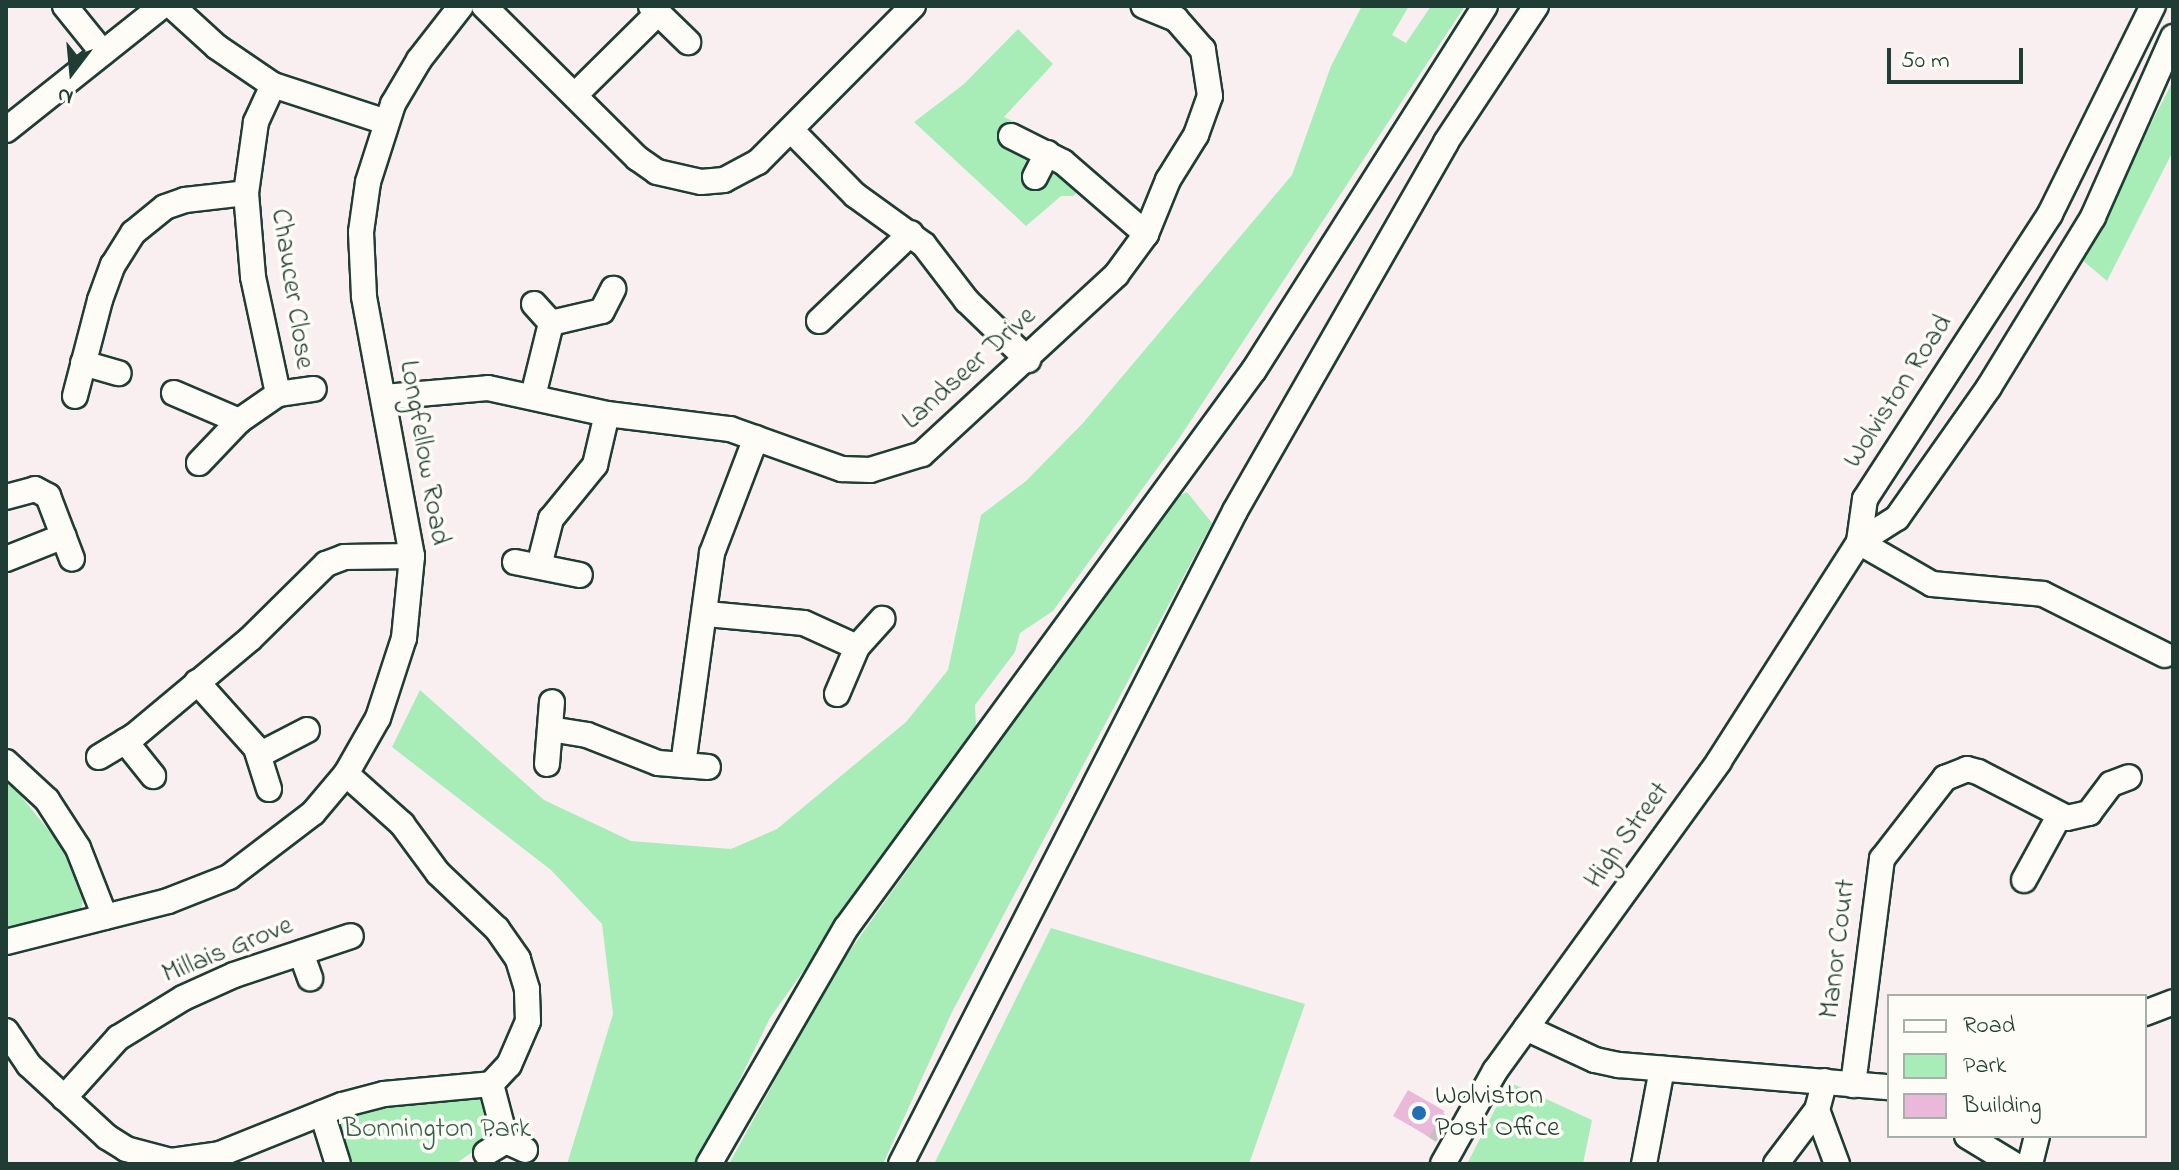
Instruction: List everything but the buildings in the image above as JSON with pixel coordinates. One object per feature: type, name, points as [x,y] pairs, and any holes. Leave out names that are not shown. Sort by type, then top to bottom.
[{"type":"street","points":[[65,6],[103,53]]},
{"type":"street","points":[[6,130],[162,6]]},
{"type":"street","points":[[172,6],[217,47],[273,85],[386,122]]},
{"type":"street","name":"Longfellow Road","points":[[6,942],[168,901],[229,877],[290,834],[346,774],[391,689],[412,600],[412,556],[364,296],[361,232],[368,182],[386,122],[407,77],[461,6]]},
{"type":"street","points":[[484,6],[637,158],[679,180],[701,182],[742,172],[792,131],[901,11]]},
{"type":"street","name":"Landseer Drive","points":[[384,397],[469,388],[533,396],[607,414],[702,423],[756,438],[842,469],[896,465],[943,439],[1116,275],[1146,234],[1168,180],[1205,115],[1211,79],[1193,36],[1176,19],[1143,6]]},
{"type":"street","points":[[709,1164],[846,928],[1254,370],[1485,6]]},
{"type":"street","points":[[901,1164],[1235,511],[1446,142],[1536,6]]},
{"type":"street","name":"Wolviston Road","points":[[1859,542],[1865,499],[2050,214],[2097,126],[2153,6]]},
{"type":"street","points":[[575,95],[654,10],[688,42]]},
{"type":"street","points":[[2165,655],[2043,594],[1932,584],[1859,542],[1897,518],[1981,399],[2054,287],[2131,139],[2173,37]]},
{"type":"street","name":"Chaucer Close","points":[[273,85],[256,122],[246,193],[253,277],[278,394]]},
{"type":"street","points":[[2097,126],[2131,139]]},
{"type":"street","points":[[792,131],[855,195],[911,233],[967,301],[1028,360]]},
{"type":"street","points":[[1011,136],[1047,153],[1146,234]]},
{"type":"street","points":[[1035,177],[1047,153]]},
{"type":"street","name":"Chaucer Close","points":[[75,396],[113,265],[133,233],[165,207],[185,200],[246,193]]},
{"type":"street","points":[[819,321],[911,233]]},
{"type":"street","points":[[551,323],[602,311],[613,289]]},
{"type":"street","points":[[534,304],[551,323]]},
{"type":"street","points":[[533,396],[551,323]]},
{"type":"street","points":[[83,363],[119,373]]},
{"type":"street","name":"Chaucer Close","points":[[199,463],[239,421],[278,394],[314,389]]},
{"type":"street","points":[[174,393],[239,421]]},
{"type":"street","points":[[580,575],[527,564],[551,519],[595,465],[607,414]]},
{"type":"street","points":[[683,765],[707,614],[714,545],[756,438]]},
{"type":"street","points":[[6,497],[42,491],[68,548],[6,559]]},
{"type":"street","name":"High Street","points":[[1443,1164],[1495,1071],[1719,761],[1859,542]]},
{"type":"street","points":[[99,757],[125,741],[197,682],[326,564],[354,556],[412,556]]},
{"type":"street","points":[[707,614],[804,623],[857,647]]},
{"type":"street","points":[[837,694],[857,647],[882,619]]},
{"type":"street","points":[[197,682],[259,755],[269,789]]},
{"type":"street","points":[[547,764],[552,702]]},
{"type":"street","points":[[550,729],[587,735],[650,761],[708,767]]},
{"type":"street","points":[[259,755],[307,730]]},
{"type":"street","points":[[125,741],[153,776]]},
{"type":"street","points":[[6,762],[47,800],[78,848],[105,917]]},
{"type":"street","name":"Manor Court","points":[[1876,1091],[1876,881],[1895,837],[1945,778],[1967,769],[2059,816]]},
{"type":"street","points":[[6,1031],[29,1065],[126,1149],[171,1161],[220,1154],[322,1113],[384,1094],[491,1084],[509,1065],[528,1021],[527,989],[518,959],[497,929],[438,873],[402,824],[346,774]]},
{"type":"street","points":[[2024,880],[2059,816],[2089,813],[2111,784],[2129,777]]},
{"type":"street","name":"Millais Grove","points":[[64,1098],[131,1028],[234,975],[351,936]]},
{"type":"street","points":[[301,953],[310,978]]},
{"type":"street","points":[[2147,1012],[2173,1002]]},
{"type":"street","points":[[1526,1028],[1595,1060],[1662,1069],[1825,1081],[1876,1091]]},
{"type":"street","points":[[1644,1164],[1662,1069]]},
{"type":"street","points":[[1776,1164],[1817,1110],[1825,1081]]},
{"type":"street","points":[[491,1084],[506,1148]]},
{"type":"street","points":[[1817,1110],[1837,1164]]},
{"type":"street","points":[[322,1113],[338,1164]]},
{"type":"street","points":[[1970,1138],[2013,1164]]},
{"type":"street","points":[[2030,1164],[2036,1138]]},
{"type":"green space","points":[[1362,6],[1409,6],[1392,35],[1406,43],[1431,6],[1465,6],[1178,440],[1053,611],[1020,633],[1015,652],[975,705],[976,727],[770,1018],[698,1164],[567,1164],[613,1014],[602,924],[551,870],[392,747],[420,690],[544,800],[631,841],[731,849],[777,829],[906,722],[948,670],[981,515],[1026,481],[1083,423],[1292,175],[1331,66]]},
{"type":"green space","points":[[1018,29],[1053,64],[1004,117],[1015,122],[1007,137],[1084,186],[1073,196],[1061,196],[1026,226],[914,122],[964,84]]},
{"type":"green space","points":[[2173,81],[2173,151],[2107,281],[2081,259]]},
{"type":"green space","points":[[1187,492],[1212,523],[952,1012],[883,1164],[729,1164],[834,973],[1172,499]]},
{"type":"green space","points":[[6,778],[59,843],[84,890],[81,911],[6,928]]},
{"type":"green space","points":[[1051,928],[1305,1004],[1249,1164],[934,1164]]},
{"type":"green space","points":[[1509,1082],[1592,1120],[1583,1164],[1467,1164]]},
{"type":"green space","name":"Bonnington Park","points":[[483,1095],[496,1136],[455,1164],[347,1164],[334,1117],[380,1101]]},
{"type":"place","name":"Wolviston Post Office","points":[[1419,1113]]}]
